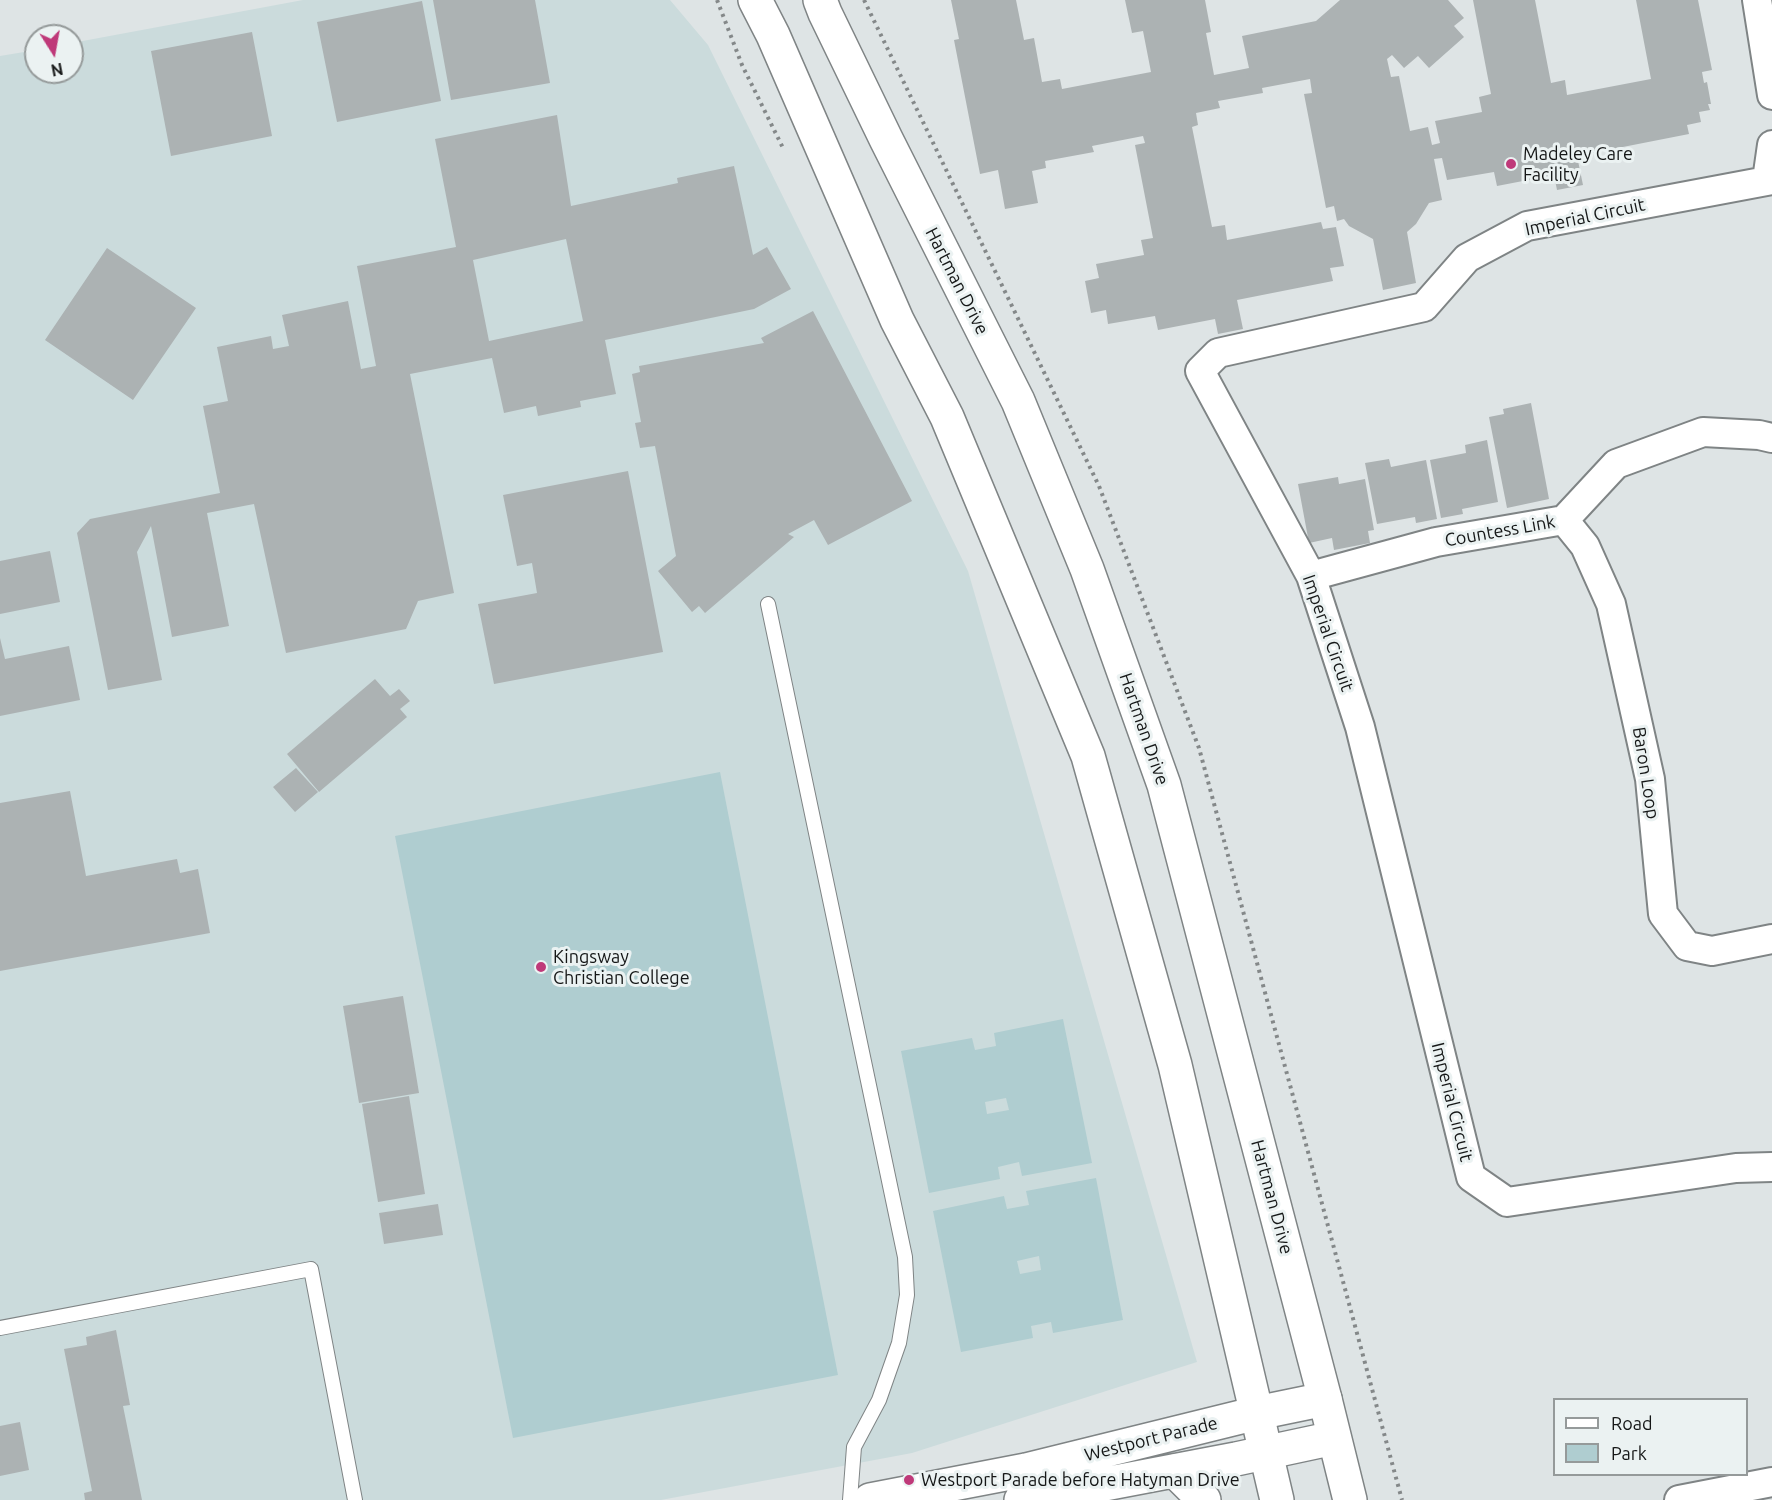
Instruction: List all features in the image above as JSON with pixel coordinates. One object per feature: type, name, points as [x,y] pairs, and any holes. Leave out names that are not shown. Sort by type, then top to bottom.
[{"type":"main road","points":[[755,0],[773,35],[897,320],[947,417],[1088,756],[1174,1065],[1277,1500]]},
{"type":"main road","name":"Hartman Drive","points":[[820,0],[886,139],[1017,401],[1091,580],[1164,785],[1350,1500]]},
{"type":"main road","name":"Westport Parade","points":[[870,1500],[1026,1470],[1257,1413],[1325,1399]]},
{"type":"main road","name":"Westport Parade","points":[[1022,1500],[1334,1438]]},
{"type":"main road","points":[[1175,1471],[1204,1500]]},
{"type":"street","points":[[1757,0],[1772,95]]},
{"type":"street","points":[[1770,180],[1772,145]]},
{"type":"street","name":"Imperial Circuit","points":[[1770,180],[1527,226],[1467,258],[1424,307],[1218,353],[1200,371],[1311,576],[1360,727],[1470,1177],[1507,1202],[1736,1168],[1772,1167]]},
{"type":"street","name":"Countess Link","points":[[1311,576],[1436,542],[1564,520],[1616,464],[1703,432],[1759,435],[1772,438]]},
{"type":"street","name":"Baron Loop","points":[[1564,520],[1586,546],[1611,604],[1650,779],[1663,914],[1687,946],[1712,951],[1772,939]]},
{"type":"street","points":[[1679,1500],[1772,1482]]},
{"type":"lane","points":[[768,604],[905,1257],[907,1295],[899,1343],[879,1400],[854,1448],[850,1500]]},
{"type":"lane","points":[[0,1328],[311,1269],[355,1500]]},
{"type":"path","points":[[717,0],[742,65],[787,155]]},
{"type":"shaded area","name":"Kingsway Christian College","points":[[303,0],[670,0],[708,45],[968,571],[1197,1362],[912,1453],[661,1500],[0,1500],[0,56],[24,52],[24,84],[84,84],[84,41]]},
{"type":"green space","points":[[720,772],[838,1375],[513,1438],[395,836]]},
{"type":"green space","points":[[1063,1019],[1092,1163],[1022,1176],[1019,1162],[998,1167],[1000,1179],[929,1193],[901,1051],[972,1038],[975,1050],[996,1046],[994,1033]],"holes":[[[1006,1098],[1009,1110],[987,1114],[985,1102]]]},
{"type":"green space","points":[[1096,1178],[1123,1320],[1053,1333],[1051,1322],[1031,1326],[1033,1338],[961,1352],[933,1211],[1004,1196],[1007,1209],[1029,1205],[1026,1191]],"holes":[[[1039,1256],[1041,1270],[1020,1274],[1017,1261]]]},
{"type":"building","points":[[433,0],[535,0],[550,83],[451,100]]},
{"type":"building","name":"Madeley Care Facility","points":[[951,0],[1016,0],[1024,40],[1034,38],[1042,82],[1060,79],[1062,89],[1151,72],[1143,31],[1132,33],[1125,0],[1205,0],[1211,32],[1206,33],[1214,75],[1249,68],[1242,36],[1316,21],[1340,0],[1448,0],[1464,18],[1454,26],[1464,37],[1429,68],[1418,56],[1404,68],[1392,55],[1387,59],[1391,77],[1399,76],[1410,131],[1428,127],[1432,145],[1440,143],[1435,121],[1482,112],[1479,97],[1491,94],[1473,0],[1535,0],[1551,83],[1565,80],[1567,95],[1651,79],[1636,0],[1698,0],[1712,70],[1702,72],[1704,83],[1707,82],[1711,104],[1708,104],[1710,110],[1699,112],[1701,122],[1687,125],[1689,134],[1577,156],[1583,185],[1557,190],[1554,175],[1497,186],[1494,172],[1447,180],[1442,158],[1434,159],[1442,200],[1429,203],[1416,224],[1407,232],[1416,283],[1383,290],[1373,239],[1349,226],[1344,219],[1337,221],[1334,206],[1326,208],[1304,94],[1312,93],[1310,79],[1262,88],[1263,93],[1218,101],[1220,108],[1196,113],[1198,125],[1192,127],[1212,227],[1225,225],[1227,240],[1321,222],[1323,229],[1336,227],[1344,266],[1330,268],[1333,281],[1237,300],[1243,329],[1218,334],[1215,319],[1158,330],[1155,316],[1108,324],[1106,310],[1091,313],[1085,281],[1099,278],[1096,264],[1144,255],[1141,240],[1153,238],[1135,145],[1145,143],[1143,136],[1092,146],[1094,152],[1045,161],[1046,168],[1032,171],[1038,203],[1005,209],[998,170],[980,174],[954,40],[959,39]]},
{"type":"building","points":[[422,1],[441,101],[337,122],[317,22]]},
{"type":"building","points":[[252,32],[272,136],[171,156],[151,51]]},
{"type":"building","points":[[557,115],[571,206],[678,183],[677,178],[734,166],[753,255],[767,247],[791,289],[754,309],[605,340],[616,394],[580,401],[581,407],[538,416],[536,406],[504,413],[492,358],[410,374],[454,593],[418,601],[406,629],[286,653],[254,504],[207,513],[229,626],[172,637],[151,526],[137,552],[162,680],[108,690],[77,533],[90,519],[220,493],[203,406],[228,401],[217,347],[271,336],[273,349],[289,346],[282,315],[348,301],[361,369],[376,366],[357,266],[456,247],[435,139]],"holes":[[[566,239],[583,321],[489,341],[473,260]]]},
{"type":"building","points":[[107,248],[196,308],[133,400],[45,340]]},
{"type":"building","points":[[813,311],[912,501],[828,545],[814,520],[788,534],[794,537],[705,613],[699,606],[692,612],[658,571],[676,556],[655,446],[640,448],[635,423],[641,422],[632,374],[640,372],[639,366],[764,343],[761,338]]},
{"type":"building","points":[[1531,403],[1549,499],[1507,508],[1489,417],[1504,414],[1503,409]]},
{"type":"building","points":[[1487,440],[1498,502],[1462,509],[1463,514],[1441,518],[1430,460],[1466,453],[1465,445]]},
{"type":"building","points":[[1389,459],[1391,467],[1426,460],[1437,519],[1416,523],[1415,517],[1377,524],[1365,463]]},
{"type":"building","points":[[628,471],[663,652],[494,684],[478,604],[537,593],[532,563],[517,566],[503,495]]},
{"type":"building","points":[[1338,477],[1339,484],[1365,479],[1374,530],[1368,531],[1370,543],[1334,550],[1332,538],[1309,543],[1298,484]]},
{"type":"building","points":[[50,551],[60,602],[0,614],[0,561]]},
{"type":"building","points":[[0,638],[5,659],[69,646],[80,700],[0,716]]},
{"type":"building","points":[[375,679],[390,696],[399,689],[410,701],[400,709],[407,717],[319,792],[287,754]]},
{"type":"building","points":[[296,768],[318,792],[295,812],[273,787]]},
{"type":"building","points":[[70,791],[86,876],[177,859],[180,873],[198,869],[210,933],[0,971],[0,803]]},
{"type":"building","points":[[403,996],[419,1093],[359,1103],[343,1006]]},
{"type":"building","points":[[409,1096],[425,1194],[378,1202],[362,1104]]},
{"type":"building","points":[[438,1204],[443,1235],[384,1244],[379,1213]]},
{"type":"building","points":[[116,1330],[130,1405],[123,1406],[142,1500],[85,1500],[84,1493],[92,1491],[64,1349],[87,1345],[86,1337]]},
{"type":"building","points":[[20,1422],[29,1470],[0,1476],[0,1426]]},
{"type":"place","name":"Madeley Care Facility","points":[[1511,164]]},
{"type":"place","name":"Kingsway Christian College","points":[[541,967]]},
{"type":"place","name":"Westport Parade before Hatyman Drive","points":[[909,1480]]}]
